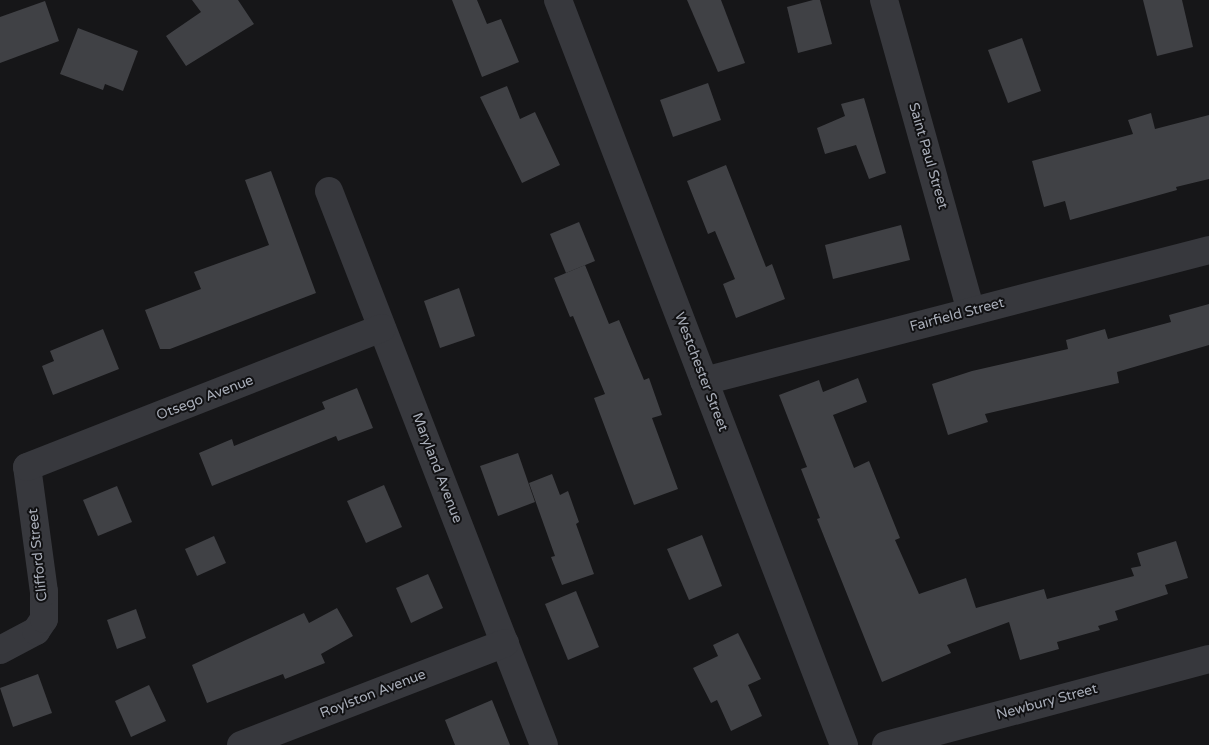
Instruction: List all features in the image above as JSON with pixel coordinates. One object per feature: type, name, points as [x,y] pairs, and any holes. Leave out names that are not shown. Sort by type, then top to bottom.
[{"type":"street","name":"Westchester Street","points":[[558,0],[844,745]]},
{"type":"street","name":"Saint Paul Street","points":[[884,0],[972,311]]},
{"type":"street","name":"Maryland Avenue","points":[[329,191],[544,745]]},
{"type":"street","name":"Fairfield Street","points":[[704,381],[1209,250]]},
{"type":"street","name":"Otsego Avenue","points":[[27,467],[382,328]]},
{"type":"street","name":"Clifford Street","points":[[0,650],[36,631],[44,619],[44,592],[27,467]]},
{"type":"street","name":"Roylston Avenue","points":[[241,745],[505,643]]},
{"type":"street","name":"Newbury Street","points":[[886,745],[1209,659]]},
{"type":"building","points":[[192,0],[238,0],[254,24],[186,66],[166,36],[201,12]]},
{"type":"building","points":[[452,0],[477,0],[487,24],[501,19],[519,62],[482,77]]},
{"type":"building","points":[[687,0],[721,0],[745,63],[718,72]]},
{"type":"building","points":[[820,0],[832,44],[798,53],[787,7]]},
{"type":"building","points":[[1143,0],[1182,0],[1193,47],[1157,56]]},
{"type":"building","points":[[45,1],[59,41],[0,63],[0,17]]},
{"type":"building","points":[[78,28],[138,51],[123,91],[105,84],[103,90],[60,74]]},
{"type":"building","points":[[1022,38],[1041,91],[1008,103],[988,50]]},
{"type":"building","points":[[708,83],[721,120],[673,137],[660,100]]},
{"type":"building","points":[[507,86],[520,119],[535,112],[560,165],[522,183],[480,97]]},
{"type":"building","points":[[864,98],[886,173],[869,179],[856,145],[825,154],[817,128],[845,116],[841,104]]},
{"type":"building","points":[[1151,113],[1155,129],[1209,115],[1209,179],[1176,187],[1177,190],[1070,220],[1065,201],[1044,207],[1032,161],[1133,134],[1128,120]]},
{"type":"building","points":[[726,165],[766,267],[772,264],[785,299],[736,318],[723,284],[735,279],[715,231],[708,234],[687,181]]},
{"type":"building","points":[[271,171],[316,293],[170,349],[160,349],[145,310],[201,289],[194,272],[269,245],[245,180]]},
{"type":"building","points":[[579,222],[595,261],[566,273],[550,234]]},
{"type":"building","points":[[901,225],[910,260],[833,279],[825,245]]},
{"type":"building","points":[[585,265],[609,324],[619,320],[644,380],[649,378],[662,415],[652,418],[678,489],[634,505],[594,398],[605,394],[573,316],[570,317],[554,278]]},
{"type":"building","points":[[459,288],[475,336],[440,348],[424,301]]},
{"type":"building","points":[[1209,304],[1209,345],[1117,372],[1119,383],[985,414],[988,422],[948,435],[932,384],[972,371],[1068,349],[1066,340],[1105,329],[1108,339],[1171,322],[1169,315]]},
{"type":"building","points":[[103,329],[119,369],[53,395],[42,366],[54,361],[50,351]]},
{"type":"building","points":[[858,378],[867,402],[833,415],[854,468],[869,461],[900,538],[895,540],[919,594],[966,578],[976,608],[1044,589],[1047,599],[1134,576],[1131,568],[1141,566],[1137,553],[1176,541],[1188,578],[1165,585],[1168,594],[1115,611],[1118,620],[1098,626],[1100,630],[1057,642],[1059,649],[1020,660],[1009,622],[947,645],[951,653],[882,682],[817,519],[820,518],[801,469],[807,467],[779,395],[819,380],[823,392]]},
{"type":"building","points":[[357,388],[373,428],[338,441],[336,436],[212,486],[199,453],[232,439],[234,446],[325,409],[322,402]]},
{"type":"building","points":[[518,453],[535,502],[498,516],[480,466]]},
{"type":"building","points":[[552,474],[560,495],[568,491],[579,522],[576,524],[594,574],[562,585],[551,557],[555,556],[529,483]]},
{"type":"building","points":[[384,485],[402,527],[366,543],[347,501]]},
{"type":"building","points":[[117,486],[132,522],[98,536],[83,500]]},
{"type":"building","points":[[702,535],[722,586],[689,600],[667,549]]},
{"type":"building","points":[[214,536],[226,563],[197,576],[185,549]]},
{"type":"building","points":[[428,574],[443,608],[411,623],[396,588]]},
{"type":"building","points":[[576,591],[599,647],[568,660],[545,604]]},
{"type":"building","points":[[337,608],[353,636],[321,654],[325,663],[285,679],[283,674],[207,703],[192,665],[304,613],[309,623]]},
{"type":"building","points":[[136,609],[146,638],[117,649],[107,620]]},
{"type":"building","points":[[738,633],[761,679],[748,685],[762,716],[731,731],[717,700],[711,703],[693,668],[718,656],[713,645]]},
{"type":"building","points":[[38,674],[52,713],[13,727],[0,688]]},
{"type":"building","points":[[149,685],[166,721],[131,737],[115,701]]},
{"type":"building","points":[[492,700],[510,745],[455,745],[445,720]]}]
